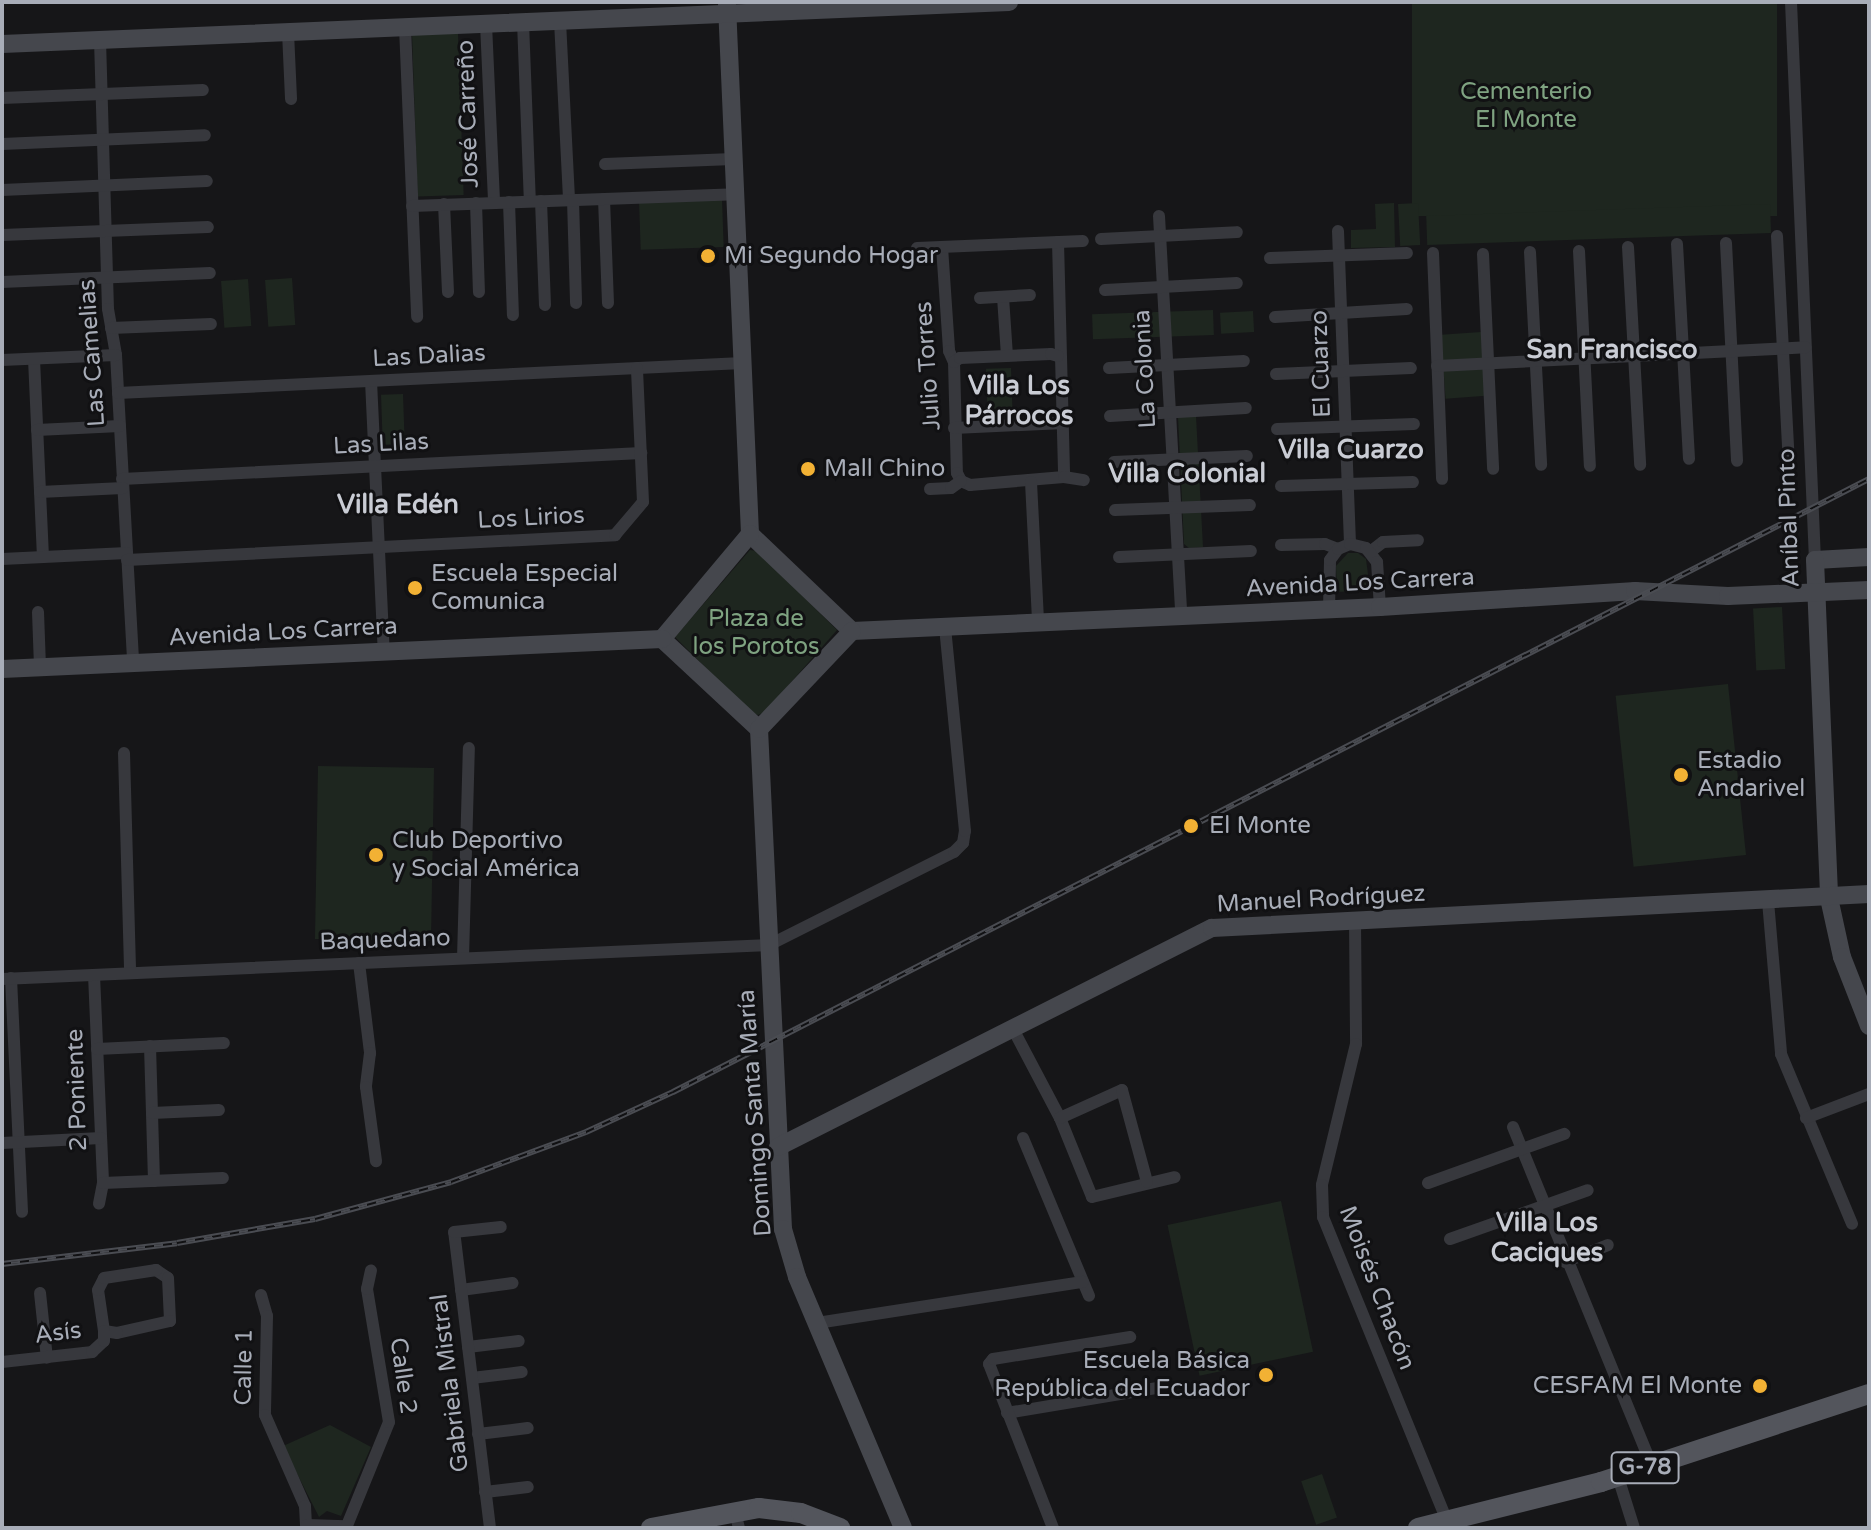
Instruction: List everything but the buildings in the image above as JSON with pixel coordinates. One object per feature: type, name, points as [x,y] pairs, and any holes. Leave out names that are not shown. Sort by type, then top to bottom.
[{"type":"main road","name":"G-78","points":[[1418,1528],[1618,1477],[1869,1394]]},
{"type":"main road","points":[[651,1528],[737,1519],[785,1510],[840,1528]]},
{"type":"street","points":[[2,44],[560,21],[727,8],[1009,2]]},
{"type":"street","name":"Aníbal Pinto","points":[[1791,2],[1829,898],[1842,957],[1869,1026]]},
{"type":"street","points":[[727,8],[750,534],[662,639],[759,729],[852,631],[750,534]]},
{"type":"street","points":[[560,21],[576,303]]},
{"type":"street","points":[[523,22],[545,305]]},
{"type":"street","name":"José Carreño","points":[[486,24],[494,203]]},
{"type":"street","points":[[405,27],[417,317]]},
{"type":"street","points":[[288,32],[291,99]]},
{"type":"street","name":"Las Camelias","points":[[100,40],[107,277],[116,355],[133,663]]},
{"type":"street","points":[[2,98],[203,90]]},
{"type":"street","points":[[2,144],[205,135]]},
{"type":"street","points":[[605,164],[733,159]]},
{"type":"street","points":[[2,190],[207,181]]},
{"type":"street","points":[[412,206],[735,194]]},
{"type":"street","points":[[604,199],[608,303]]},
{"type":"street","points":[[509,202],[513,315]]},
{"type":"street","points":[[476,203],[479,292]]},
{"type":"street","points":[[444,204],[448,292]]},
{"type":"street","name":"La Colonia","points":[[1159,216],[1181,615]]},
{"type":"street","points":[[2,235],[208,227]]},
{"type":"street","name":"El Cuarzo","points":[[1329,609],[1328,567],[1344,547],[1348,484],[1338,231]]},
{"type":"street","points":[[1101,239],[1237,232]]},
{"type":"street","name":"Aníbal Pinto","points":[[1777,236],[1789,465]]},
{"type":"street","points":[[917,248],[1083,241]]},
{"type":"street","points":[[1058,242],[1063,345],[1058,356],[1064,423],[1064,477]]},
{"type":"street","points":[[1726,243],[1737,461]]},
{"type":"street","points":[[1677,244],[1689,459]]},
{"type":"street","name":"Julio Torres","points":[[942,247],[949,351],[954,362],[957,473],[961,481]]},
{"type":"street","points":[[1628,247],[1640,465]]},
{"type":"street","points":[[1579,251],[1590,466]]},
{"type":"street","points":[[1530,252],[1541,465]]},
{"type":"street","points":[[1270,258],[1407,253]]},
{"type":"street","points":[[1433,253],[1442,479]]},
{"type":"street","points":[[1483,254],[1493,469]]},
{"type":"street","points":[[2,282],[210,273]]},
{"type":"street","points":[[1105,290],[1237,283]]},
{"type":"street","points":[[980,298],[1030,295]]},
{"type":"street","points":[[1003,297],[1007,356]]},
{"type":"street","points":[[1275,317],[1407,309]]},
{"type":"street","points":[[111,328],[211,324]]},
{"type":"street","points":[[1437,366],[1806,347]]},
{"type":"street","points":[[2,360],[116,355]]},
{"type":"street","points":[[954,362],[1007,356],[1058,356]]},
{"type":"street","points":[[34,359],[43,557]]},
{"type":"street","points":[[1109,368],[1244,361]]},
{"type":"street","name":"Las Dalias","points":[[118,393],[742,363]]},
{"type":"street","name":"Los Lirios","points":[[2,559],[379,547],[615,535],[643,504],[637,368]]},
{"type":"street","points":[[1276,374],[1411,368]]},
{"type":"street","points":[[371,381],[384,652]]},
{"type":"street","points":[[1110,416],[1246,408]]},
{"type":"street","points":[[954,428],[1064,423]]},
{"type":"street","points":[[1277,429],[1414,424]]},
{"type":"street","points":[[37,430],[120,426]]},
{"type":"street","name":"Las Lilas","points":[[40,492],[375,466],[641,453]]},
{"type":"street","points":[[1114,462],[1247,456]]},
{"type":"street","points":[[930,489],[951,488],[961,481],[970,485],[1064,477],[1084,480]]},
{"type":"street","points":[[1031,482],[1038,622]]},
{"type":"street","points":[[1281,486],[1413,482]]},
{"type":"street","points":[[1115,510],[1250,505]]},
{"type":"street","points":[[1370,552],[1383,542],[1418,540]]},
{"type":"street","points":[[1281,545],[1325,544],[1370,552],[1379,567],[1380,607]]},
{"type":"street","points":[[1119,557],[1251,551]]},
{"type":"street","points":[[1815,560],[1869,557]]},
{"type":"street","name":"Avenida Los Carrera","points":[[852,631],[1380,607],[1635,591],[1728,596],[1869,590]]},
{"type":"street","points":[[38,612],[40,667]]},
{"type":"street","points":[[769,945],[954,852],[963,843],[945,627]]},
{"type":"street","name":"Avenida Los Carrera","points":[[2,669],[662,639]]},
{"type":"street","name":"Domingo Santa María","points":[[759,729],[778,1147],[787,1245],[900,1525]]},
{"type":"street","points":[[463,958],[469,748]]},
{"type":"street","points":[[124,753],[130,973]]},
{"type":"street","name":"Manuel Rodríguez","points":[[778,1147],[1200,932],[1225,925],[1869,894]]},
{"type":"street","points":[[1768,901],[1777,1034],[1806,1118],[1852,1224]]},
{"type":"street","name":"Moisés Chacón","points":[[1355,920],[1356,1044],[1322,1185],[1323,1217],[1447,1521]]},
{"type":"street","name":"Baquedano","points":[[6,978],[769,945]]},
{"type":"street","points":[[359,963],[370,1053],[366,1087],[376,1161]]},
{"type":"street","name":"2 Poniente","points":[[94,975],[103,1183],[99,1204]]},
{"type":"street","points":[[6,978],[22,1212]]},
{"type":"street","points":[[1012,1027],[1060,1118],[1092,1197],[1175,1177]]},
{"type":"street","points":[[97,1049],[224,1043]]},
{"type":"street","points":[[150,1046],[154,1181]]},
{"type":"street","points":[[1060,1118],[1122,1090],[1147,1182]]},
{"type":"street","points":[[1806,1118],[1869,1094]]},
{"type":"street","points":[[152,1113],[219,1110]]},
{"type":"street","points":[[1513,1127],[1565,1262],[1652,1466]]},
{"type":"street","points":[[1428,1183],[1564,1134]]},
{"type":"street","points":[[2,1143],[101,1138]]},
{"type":"street","points":[[1023,1138],[1089,1296]]},
{"type":"street","points":[[103,1183],[223,1178]]},
{"type":"street","points":[[1450,1239],[1588,1190]]},
{"type":"street","name":"Gabriela Mistral","points":[[490,1528],[454,1232],[501,1227]]},
{"type":"street","points":[[1565,1262],[1608,1245]]},
{"type":"street","points":[[156,1270],[167,1275],[172,1315],[167,1324],[117,1333],[104,1331],[98,1290],[104,1278],[156,1270]]},
{"type":"street","name":"Calle 2","points":[[346,1527],[384,1442],[389,1422],[367,1289],[371,1270]]},
{"type":"street","points":[[817,1323],[1083,1282]]},
{"type":"street","points":[[461,1290],[513,1283]]},
{"type":"street","points":[[40,1293],[47,1358]]},
{"type":"street","name":"Calle 1","points":[[261,1295],[267,1316],[265,1415],[305,1506],[306,1526]]},
{"type":"street","name":"Asís","points":[[2,1362],[92,1352],[104,1341],[104,1331]]},
{"type":"street","points":[[1053,1528],[989,1364],[993,1359],[1130,1337]]},
{"type":"street","points":[[468,1347],[519,1341]]},
{"type":"street","points":[[472,1378],[522,1372]]},
{"type":"street","points":[[1007,1413],[1156,1388]]},
{"type":"street","points":[[478,1434],[528,1428]]},
{"type":"street","points":[[1618,1477],[1634,1528]]},
{"type":"street","points":[[485,1492],[528,1487]]},
{"type":"street","points":[[306,1526],[346,1527]]},
{"type":"green space","name":"Cementerio El Monte","points":[[1412,2],[1777,2],[1777,216],[1412,216]]},
{"type":"green space","points":[[458,33],[464,195],[418,197],[412,35]]},
{"type":"green space","points":[[722,199],[724,247],[641,250],[639,202]]},
{"type":"green space","points":[[1394,203],[1395,247],[1351,248],[1351,230],[1376,229],[1375,204]]},
{"type":"green space","points":[[1418,203],[1420,245],[1400,246],[1398,204]]},
{"type":"green space","points":[[1770,204],[1771,233],[1427,245],[1426,216]]},
{"type":"green space","points":[[292,278],[295,325],[268,327],[265,280]]},
{"type":"green space","points":[[248,279],[251,326],[224,328],[221,281]]},
{"type":"green space","points":[[1213,310],[1214,335],[1093,339],[1092,314]]},
{"type":"green space","points":[[1253,311],[1254,332],[1221,334],[1220,313]]},
{"type":"green space","points":[[1481,332],[1485,396],[1446,399],[1441,335]]},
{"type":"green space","points":[[1011,368],[1013,414],[988,415],[986,369]]},
{"type":"green space","points":[[403,394],[405,444],[383,445],[381,395]]},
{"type":"green space","points":[[1196,416],[1203,547],[1189,548],[1184,544],[1178,417]]},
{"type":"green space","name":"Plaza de los Porotos","points":[[750,550],[757,551],[837,630],[765,712],[758,715],[751,713],[675,637]]},
{"type":"green space","points":[[1348,553],[1358,553],[1366,559],[1370,590],[1337,592],[1336,566]]},
{"type":"green space","points":[[1782,607],[1785,669],[1756,670],[1753,609]]},
{"type":"green space","name":"Estadio Andarivel","points":[[1728,684],[1746,855],[1634,867],[1616,696]]},
{"type":"green space","name":"Club Deportivo y Social América","points":[[318,766],[434,768],[431,941],[315,939]]},
{"type":"green space","points":[[1281,1201],[1313,1352],[1200,1376],[1168,1225]]},
{"type":"green space","points":[[330,1425],[371,1447],[341,1516],[327,1511],[319,1517],[283,1446]]},
{"type":"green space","points":[[1322,1474],[1337,1517],[1316,1525],[1301,1481]]},
{"type":"railway","points":[[2,1264],[177,1243],[315,1219],[451,1182],[586,1132],[673,1092],[1869,479]]},
{"type":"place","name":"Mi Segundo Hogar","points":[[708,256]]},
{"type":"place","name":"Mall Chino","points":[[808,469]]},
{"type":"place","name":"Escuela Especial Comunica","points":[[415,588]]},
{"type":"place","name":"Estadio Andarivel","points":[[1681,775]]},
{"type":"place","name":"El Monte","points":[[1191,826]]},
{"type":"place","name":"Club Deportivo y Social América","points":[[376,855]]},
{"type":"place","name":"Escuela Básica República del Ecuador","points":[[1266,1375]]},
{"type":"place","name":"CESFAM El Monte","points":[[1760,1386]]},
{"type":"district","name":"San Francisco","points":[[1612,350]]},
{"type":"district","name":"Villa Los Párrocos","points":[[1019,401]]},
{"type":"district","name":"Villa Cuarzo","points":[[1351,450]]},
{"type":"district","name":"Villa Colonial","points":[[1187,474]]},
{"type":"district","name":"Villa Edén","points":[[398,505]]},
{"type":"district","name":"Villa Los Caciques","points":[[1547,1238]]}]
